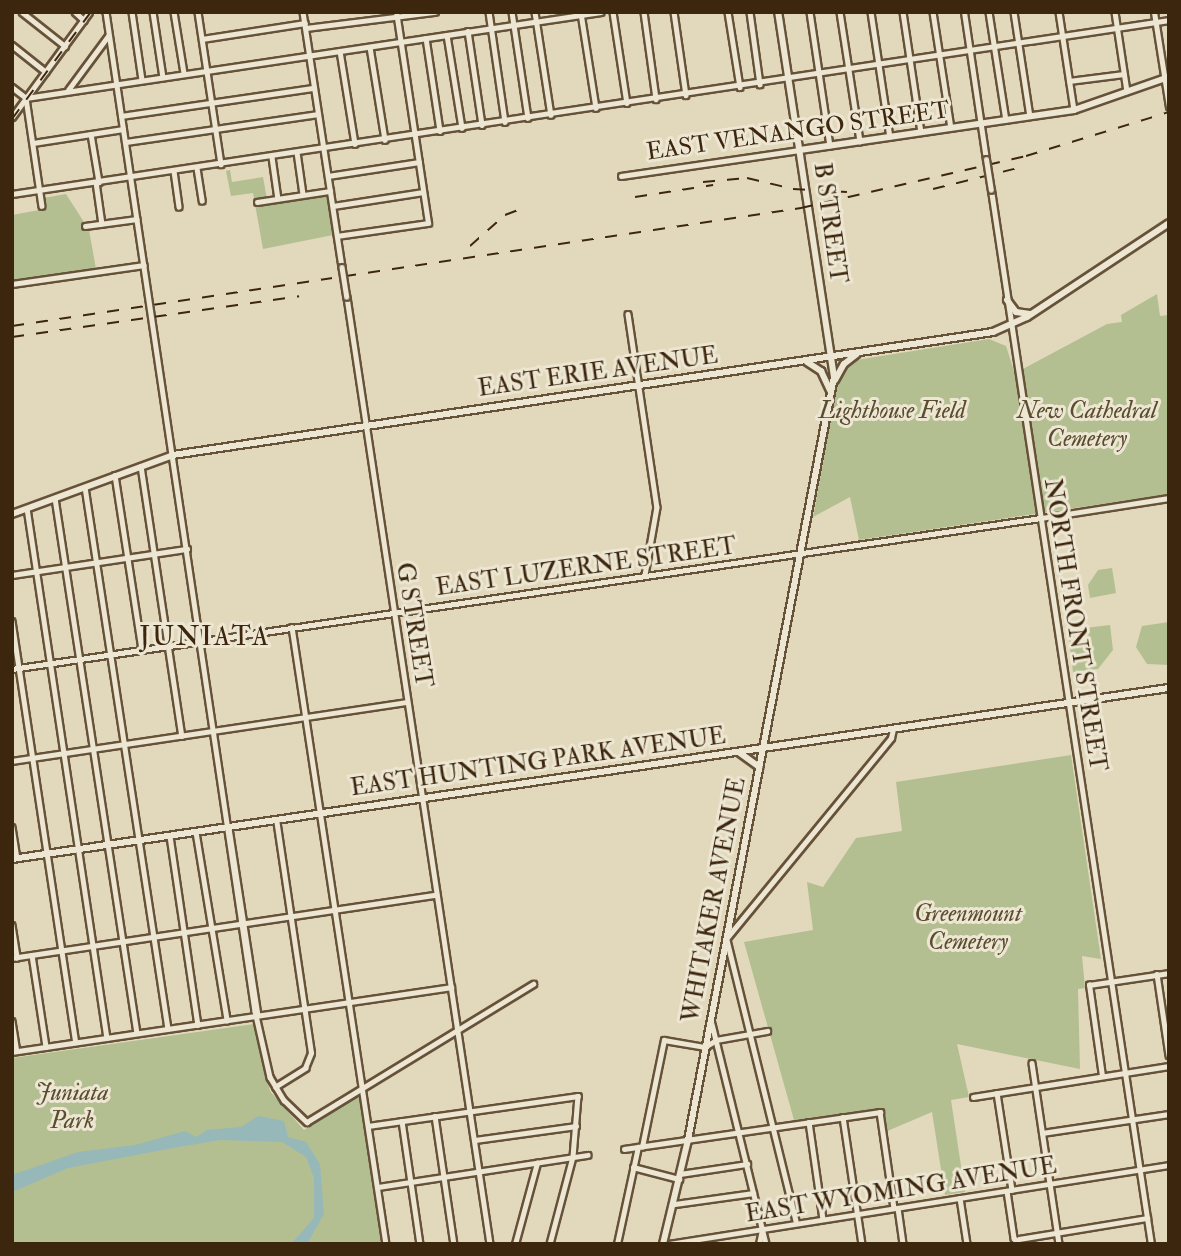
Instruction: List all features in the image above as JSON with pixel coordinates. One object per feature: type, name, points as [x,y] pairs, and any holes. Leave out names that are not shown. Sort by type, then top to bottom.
[{"type":"main road","name":"B STREET","points":[[779,12],[831,357]]},
{"type":"main road","name":"EAST VENANGO STREET","points":[[800,150],[1074,110],[1166,78]]},
{"type":"main road","name":"EAST ERIE AVENUE","points":[[12,514],[173,455],[831,357],[1011,326],[1169,223]]},
{"type":"main road","points":[[1007,300],[1016,312],[1032,314]]},
{"type":"main road","points":[[832,385],[844,364],[863,352]]},
{"type":"main road","name":"WHITAKER AVENUE","points":[[665,1244],[688,1140],[831,393],[831,357]]},
{"type":"main road","points":[[798,362],[821,371],[831,393]]},
{"type":"main road","name":"EAST HUNTING PARK AVENUE","points":[[15,859],[1169,688]]},
{"type":"main road","points":[[738,752],[759,767]]},
{"type":"street","points":[[22,12],[65,46]]},
{"type":"street","points":[[75,12],[84,20]]},
{"type":"street","points":[[12,117],[89,12]]},
{"type":"street","points":[[106,12],[265,1063],[275,1087],[307,1122],[533,984]]},
{"type":"street","points":[[132,12],[142,80]]},
{"type":"street","points":[[153,12],[163,77]]},
{"type":"street","points":[[174,12],[184,73]]},
{"type":"street","points":[[198,12],[221,164]]},
{"type":"street","name":"G STREET","points":[[303,12],[490,1244]]},
{"type":"street","points":[[202,39],[435,12]]},
{"type":"street","points":[[489,12],[505,122]]},
{"type":"street","points":[[512,12],[528,118]]},
{"type":"street","points":[[535,12],[551,115]]},
{"type":"street","points":[[26,98],[601,12]]},
{"type":"street","points":[[613,12],[627,103]]},
{"type":"street","points":[[644,12],[656,99]]},
{"type":"street","points":[[674,12],[686,95]]},
{"type":"street","points":[[728,12],[740,87]]},
{"type":"street","points":[[750,12],[760,84]]},
{"type":"street","points":[[810,12],[830,146]]},
{"type":"street","points":[[840,12],[860,142]]},
{"type":"street","points":[[872,12],[890,137]]},
{"type":"street","points":[[903,12],[921,132]]},
{"type":"street","points":[[933,12],[951,128]]},
{"type":"street","name":"NORTH FRONT STREET","points":[[964,12],[1151,1244]]},
{"type":"street","points":[[989,12],[1006,120]]},
{"type":"street","points":[[1014,12],[1030,116]]},
{"type":"street","points":[[1059,12],[1074,110]]},
{"type":"street","points":[[1115,12],[1127,91]]},
{"type":"street","points":[[1153,12],[1169,107]]},
{"type":"street","points":[[582,14],[596,108]]},
{"type":"street","points":[[337,236],[426,223],[397,15]]},
{"type":"street","points":[[12,194],[760,84],[819,72],[1169,20]]},
{"type":"street","points":[[468,32],[482,125]]},
{"type":"street","points":[[67,91],[109,35]]},
{"type":"street","points":[[447,35],[462,128]]},
{"type":"street","points":[[426,38],[440,131]]},
{"type":"street","points":[[12,45],[46,72]]},
{"type":"street","points":[[370,47],[385,140]]},
{"type":"street","points":[[340,51],[355,144]]},
{"type":"street","points":[[1069,81],[1124,74]]},
{"type":"street","points":[[12,87],[26,98],[42,206]]},
{"type":"street","points":[[121,116],[314,88]]},
{"type":"street","points":[[126,142],[318,114]]},
{"type":"street","points":[[33,143],[123,129]]},
{"type":"street","points":[[91,134],[102,224]]},
{"type":"street","name":"EAST VENANGO STREET","points":[[621,176],[800,150]]},
{"type":"street","points":[[297,152],[303,194]]},
{"type":"street","points":[[272,157],[278,199]]},
{"type":"street","points":[[328,176],[419,162]]},
{"type":"street","points":[[197,168],[202,201]]},
{"type":"street","points":[[174,171],[180,208]]},
{"type":"street","points":[[257,202],[330,191]]},
{"type":"street","points":[[333,206],[423,192]]},
{"type":"street","points":[[85,226],[137,219]]},
{"type":"street","points":[[12,284],[144,265]]},
{"type":"street","points":[[628,314],[657,507],[645,575]]},
{"type":"street","points":[[141,466],[182,736]]},
{"type":"street","points":[[115,475],[142,650]]},
{"type":"street","points":[[85,486],[168,1028]]},
{"type":"street","points":[[55,498],[136,1033]]},
{"type":"street","points":[[1041,518],[1169,498]]},
{"type":"street","points":[[27,508],[107,1038]]},
{"type":"street","name":"EAST LUZERNE STREET","points":[[12,668],[1041,518]]},
{"type":"street","points":[[12,575],[187,549]]},
{"type":"street","points":[[12,621],[76,1042]]},
{"type":"street","points":[[292,627],[386,1244]]},
{"type":"street","points":[[12,761],[407,702]]},
{"type":"street","points":[[796,1223],[752,1034],[726,939],[891,738],[893,729]]},
{"type":"street","points":[[275,1087],[305,1068],[310,1059],[276,820]]},
{"type":"street","points":[[12,827],[15,859]]},
{"type":"street","points":[[196,832],[227,1020]]},
{"type":"street","points":[[170,836],[198,1025]]},
{"type":"street","points":[[12,925],[15,958],[436,895]]},
{"type":"street","points":[[32,956],[46,1047]]},
{"type":"street","points":[[1102,1076],[1089,985],[1169,973]]},
{"type":"street","points":[[1157,974],[1169,1055]]},
{"type":"street","points":[[12,1021],[15,1051],[451,987]]},
{"type":"street","points":[[710,1019],[766,1244]]},
{"type":"street","points":[[617,1244],[664,1040],[705,1047],[716,1040],[767,1031]]},
{"type":"street","points":[[1032,1063],[1059,1244]]},
{"type":"street","points":[[973,1097],[1169,1066]]},
{"type":"street","points":[[998,1093],[1014,1238],[1019,1241],[1147,1217]]},
{"type":"street","points":[[368,1126],[578,1096],[573,1157],[550,1244]]},
{"type":"street","points":[[624,1149],[880,1112],[903,1244]]},
{"type":"street","points":[[1042,1133],[1169,1114]]},
{"type":"street","points":[[435,1116],[454,1244]]},
{"type":"street","points":[[843,1117],[862,1244]]},
{"type":"street","points":[[401,1121],[420,1244]]},
{"type":"street","points":[[809,1122],[823,1219]]},
{"type":"street","points":[[475,1140],[576,1125]]},
{"type":"street","points":[[378,1187],[588,1155]]},
{"type":"street","points":[[515,1244],[537,1163]]},
{"type":"street","points":[[633,1167],[680,1176],[747,1164]]},
{"type":"street","name":"EAST WYOMING AVENUE","points":[[665,1244],[1169,1165]]},
{"type":"street","points":[[675,1204],[754,1193]]},
{"type":"street","points":[[960,1198],[967,1244]]},
{"type":"street","points":[[759,1244],[762,1229]]},
{"type":"green space","points":[[230,170],[232,182],[263,177],[268,205],[327,196],[333,235],[263,249],[253,193],[231,196],[226,171]]},
{"type":"green space","points":[[66,194],[89,230],[96,269],[12,282],[12,215],[45,209],[44,198]]},
{"type":"green space","name":"New Cathedral Cemetery","points":[[1157,294],[1160,316],[1169,315],[1169,494],[859,540],[850,497],[813,517],[837,386],[841,374],[856,360],[989,339],[1006,346],[1014,371],[1021,370],[1107,324],[1122,322],[1121,315]]},
{"type":"green space","points":[[1112,568],[1116,593],[1090,598],[1088,585],[1098,570]]},
{"type":"green space","points":[[1169,622],[1169,665],[1147,664],[1136,647],[1142,626]]},
{"type":"green space","points":[[1110,625],[1113,650],[1098,669],[1073,672],[1068,630]]},
{"type":"green space","name":"Greenmount Cemetery","points":[[1071,755],[1101,959],[1082,956],[1085,988],[1078,989],[1080,1069],[957,1044],[969,1097],[951,1100],[965,1192],[945,1195],[932,1112],[885,1132],[882,1108],[794,1120],[744,942],[813,930],[807,882],[823,887],[856,838],[902,831],[896,782]]},
{"type":"green space","name":"Juniata Park","points":[[254,1024],[270,1091],[304,1130],[356,1096],[361,1099],[382,1244],[12,1244],[12,1058]]},
{"type":"water","points":[[258,1116],[284,1121],[288,1137],[306,1142],[320,1164],[324,1214],[307,1244],[291,1244],[314,1218],[314,1178],[306,1157],[282,1142],[220,1140],[173,1148],[68,1168],[12,1192],[12,1175],[78,1152],[135,1145],[185,1131],[196,1137],[207,1130],[241,1127]]},
{"type":"railway","points":[[12,119],[91,12]]},
{"type":"railway","points":[[12,326],[801,208],[1026,156],[1169,112]]},
{"type":"railway","points":[[933,189],[1022,167]]},
{"type":"railway","points":[[703,182],[747,178],[793,189],[847,192]]},
{"type":"railway","points":[[635,197],[713,185]]},
{"type":"railway","points":[[470,246],[505,215],[526,207]]},
{"type":"railway","points":[[12,337],[299,296]]},
{"type":"district","name":"JUNIATA","points":[[205,638]]},
{"type":"park label","name":"Lighthouse Field","points":[[892,411]]}]
